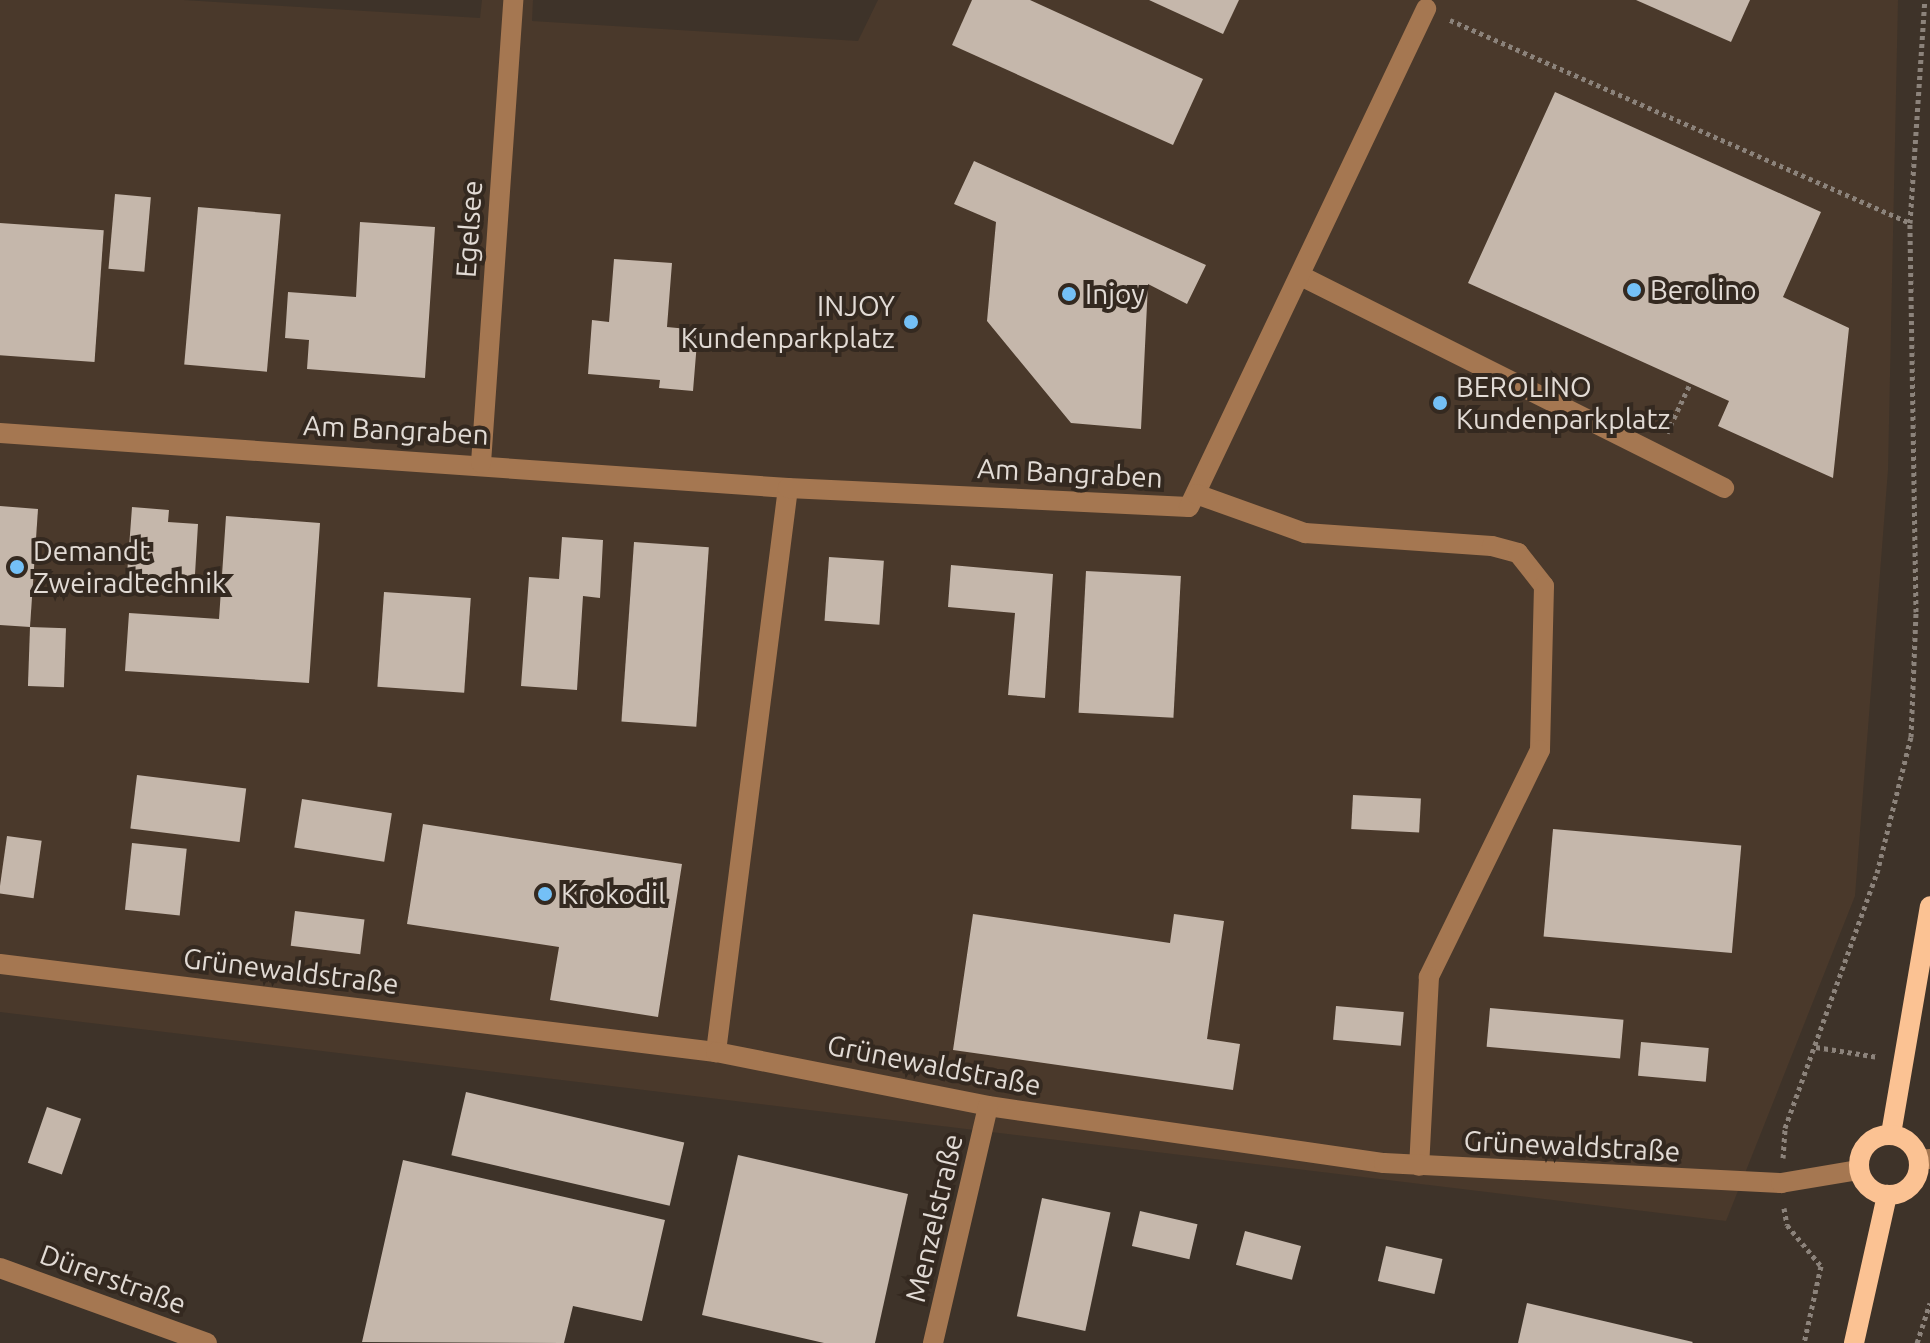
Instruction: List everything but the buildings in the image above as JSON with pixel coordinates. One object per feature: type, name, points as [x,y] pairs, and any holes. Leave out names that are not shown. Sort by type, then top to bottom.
[{"type":"main road","points":[[1891,1134],[1930,906]]},
{"type":"main road","points":[[1891,1134],[1904,1138],[1925,1160],[1912,1186],[1887,1195],[1864,1182],[1859,1170],[1866,1145],[1891,1134]]},
{"type":"main road","points":[[1854,1343],[1887,1195]]},
{"type":"street","name":"Egelsee","points":[[481,463],[513,0]]},
{"type":"street","name":"Am Bangraben","points":[[0,433],[481,463],[788,488],[1189,507],[1303,277],[1426,9]]},
{"type":"street","points":[[1303,277],[1724,488]]},
{"type":"street","points":[[716,1052],[788,488]]},
{"type":"street","points":[[1196,494],[1305,533],[1492,546],[1518,553],[1544,586],[1540,750],[1429,977],[1419,1166]]},
{"type":"street","name":"Grünewaldstraße","points":[[0,964],[716,1052],[988,1106],[1419,1166],[1781,1183],[1859,1170]]},
{"type":"street","name":"Menzelstraße","points":[[933,1343],[988,1106]]},
{"type":"street","name":"Dürerstraße","points":[[0,1268],[207,1343]]},
{"type":"path","points":[[1804,1343],[1821,1266],[1787,1225],[1781,1183],[1785,1128],[1877,873],[1911,737],[1916,612],[1910,223],[1927,44],[1925,0]]},
{"type":"path","points":[[1426,9],[1910,223]]},
{"type":"path","points":[[1657,455],[1690,384]]},
{"type":"path","points":[[1816,1047],[1903,1061]]},
{"type":"path","points":[[1917,1343],[1930,1303]]},
{"type":"shaded area","points":[[0,0],[183,0],[480,18],[482,0],[533,0],[532,21],[858,41],[878,0],[1898,0],[1888,470],[1855,896],[1726,1221],[0,1012]]},
{"type":"place","name":"Berolino","points":[[1634,290]]},
{"type":"place","name":"Injoy","points":[[1069,294]]},
{"type":"place","name":"INJOY Kundenparkplatz","points":[[911,322]]},
{"type":"place","name":"BEROLINO Kundenparkplatz","points":[[1440,403]]},
{"type":"place","name":"Demandt Zweiradtechnik","points":[[17,567]]},
{"type":"place","name":"Krokodil","points":[[545,894]]}]
